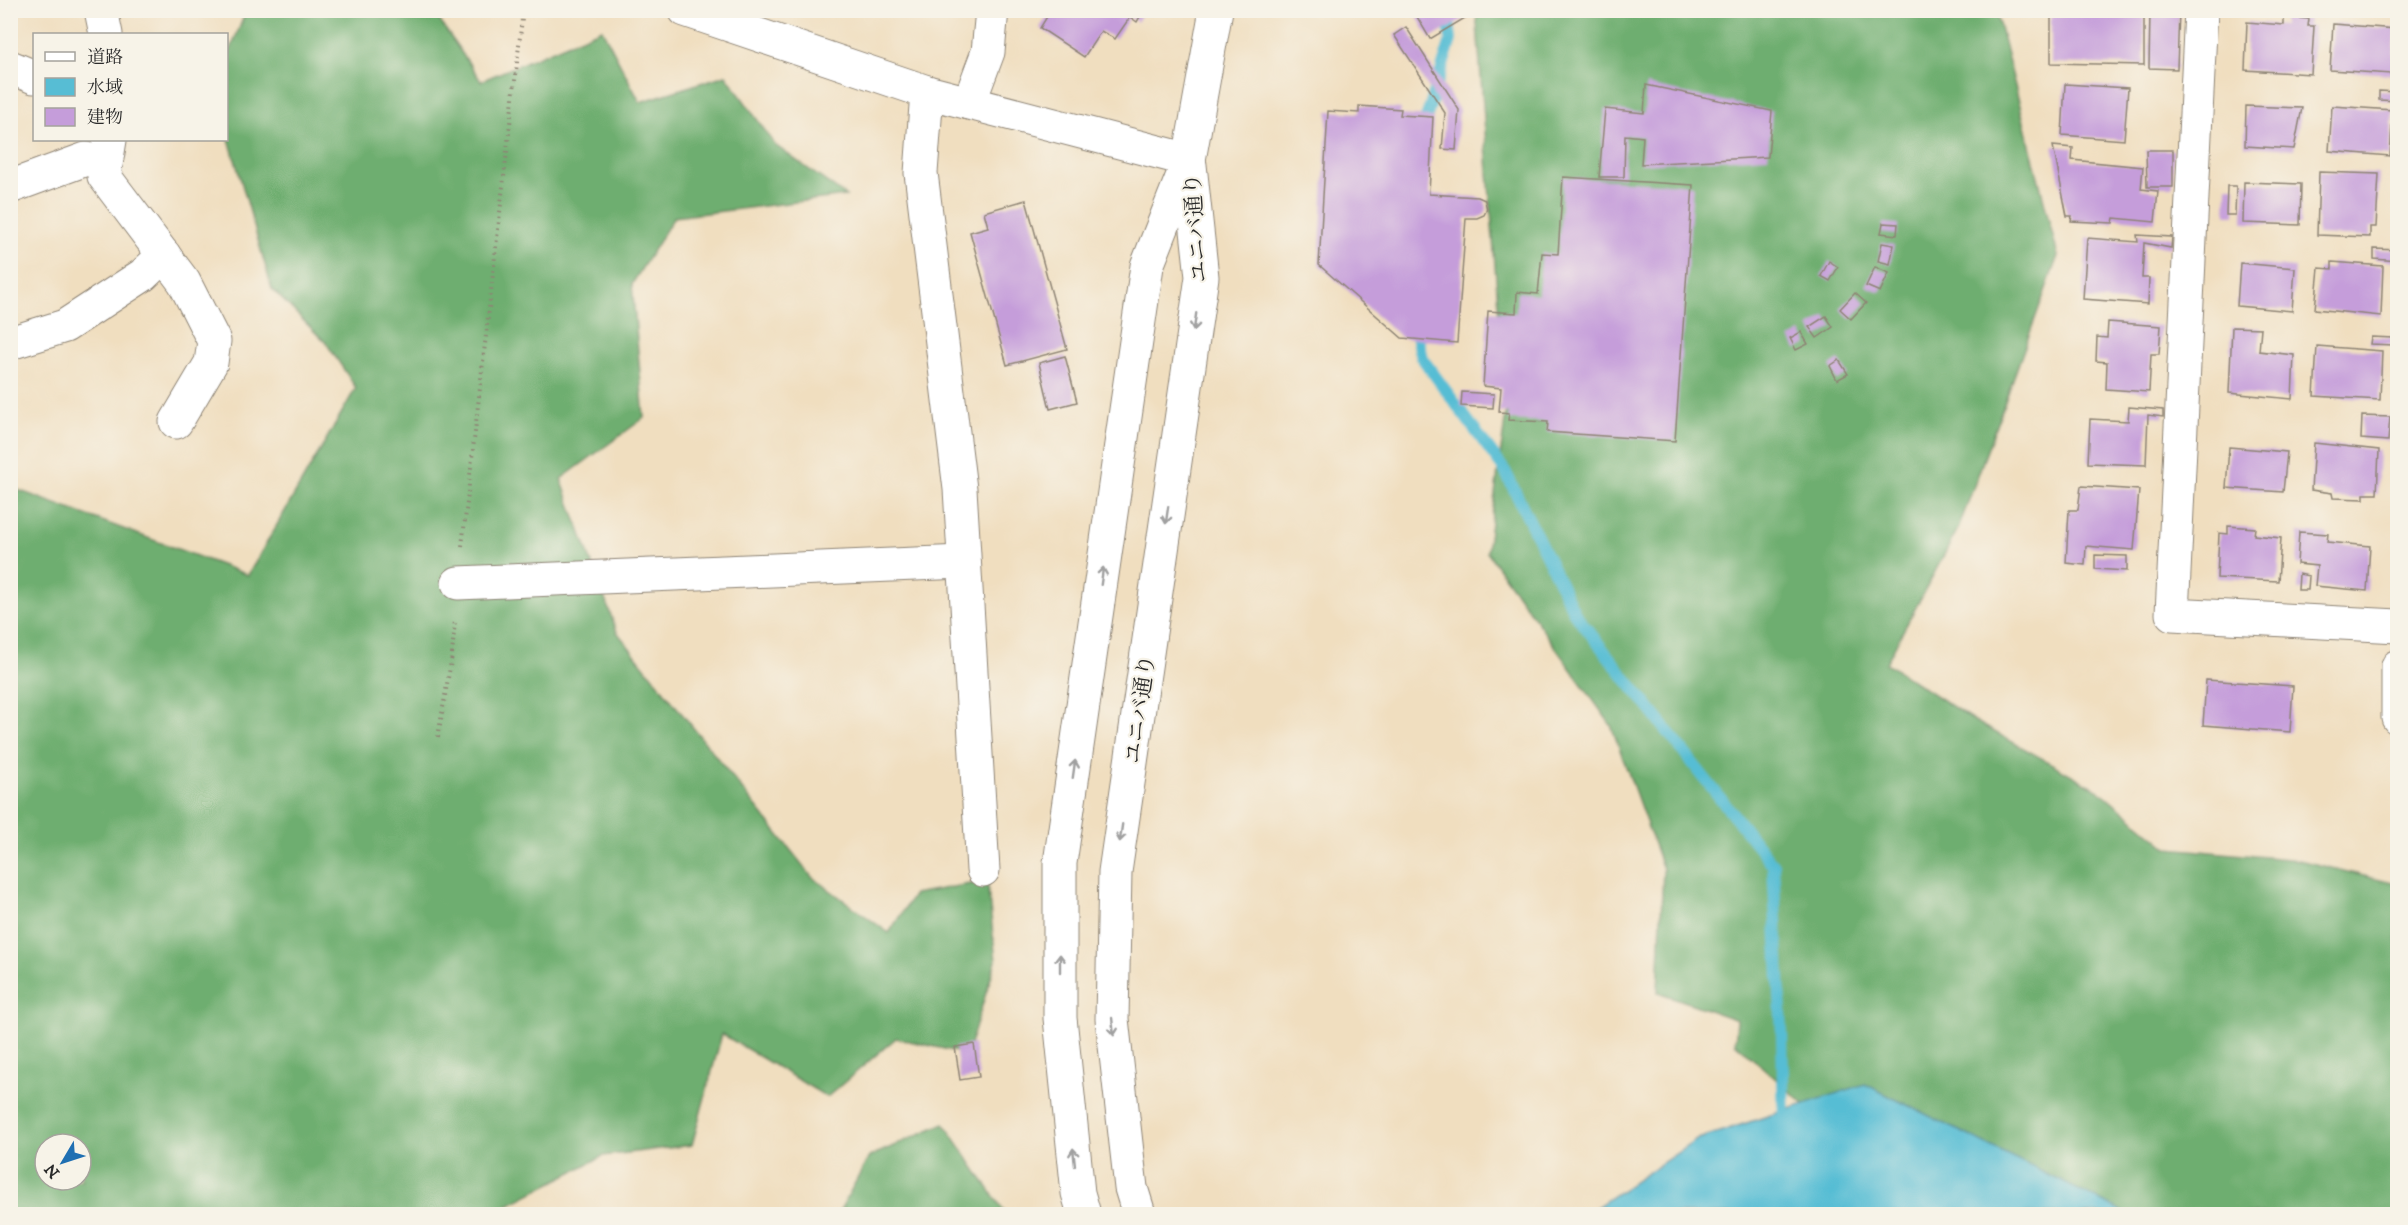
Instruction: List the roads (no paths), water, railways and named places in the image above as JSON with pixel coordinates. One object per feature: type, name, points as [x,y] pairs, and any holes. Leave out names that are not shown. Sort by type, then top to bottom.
[{"type":"street","points":[[101,10],[106,33]]},
{"type":"street","points":[[685,10],[927,92],[1189,160],[1216,10]]},
{"type":"street","points":[[969,103],[988,52],[992,10]]},
{"type":"street","points":[[2201,10],[2172,614],[2397,626]]},
{"type":"street","points":[[10,67],[33,77]]},
{"type":"street","points":[[927,92],[921,173],[960,489],[983,870]]},
{"type":"street","points":[[10,187],[108,151],[104,176],[184,282],[214,341],[210,363],[176,422]]},
{"type":"street","name":"ユニバ通り","points":[[1084,1215],[1078,1193],[1060,1018],[1060,863],[1147,266],[1189,160]]},
{"type":"street","name":"ユニバ通り","points":[[1139,1215],[1131,1188],[1112,1019],[1115,872],[1202,277],[1189,160]]},
{"type":"street","points":[[10,344],[65,326],[143,275],[164,255]]},
{"type":"street","points":[[458,583],[963,562]]},
{"type":"street","points":[[2397,666],[2397,718]]},
{"type":"water","points":[[1865,1084],[2127,1214],[1586,1214],[1698,1139]]},
{"type":"waterway","points":[[1422,131],[1451,40],[1448,12]]},
{"type":"waterway","points":[[1414,324],[1422,358],[1505,471],[1575,614],[1773,865],[1782,1033],[1784,1126]]}]
